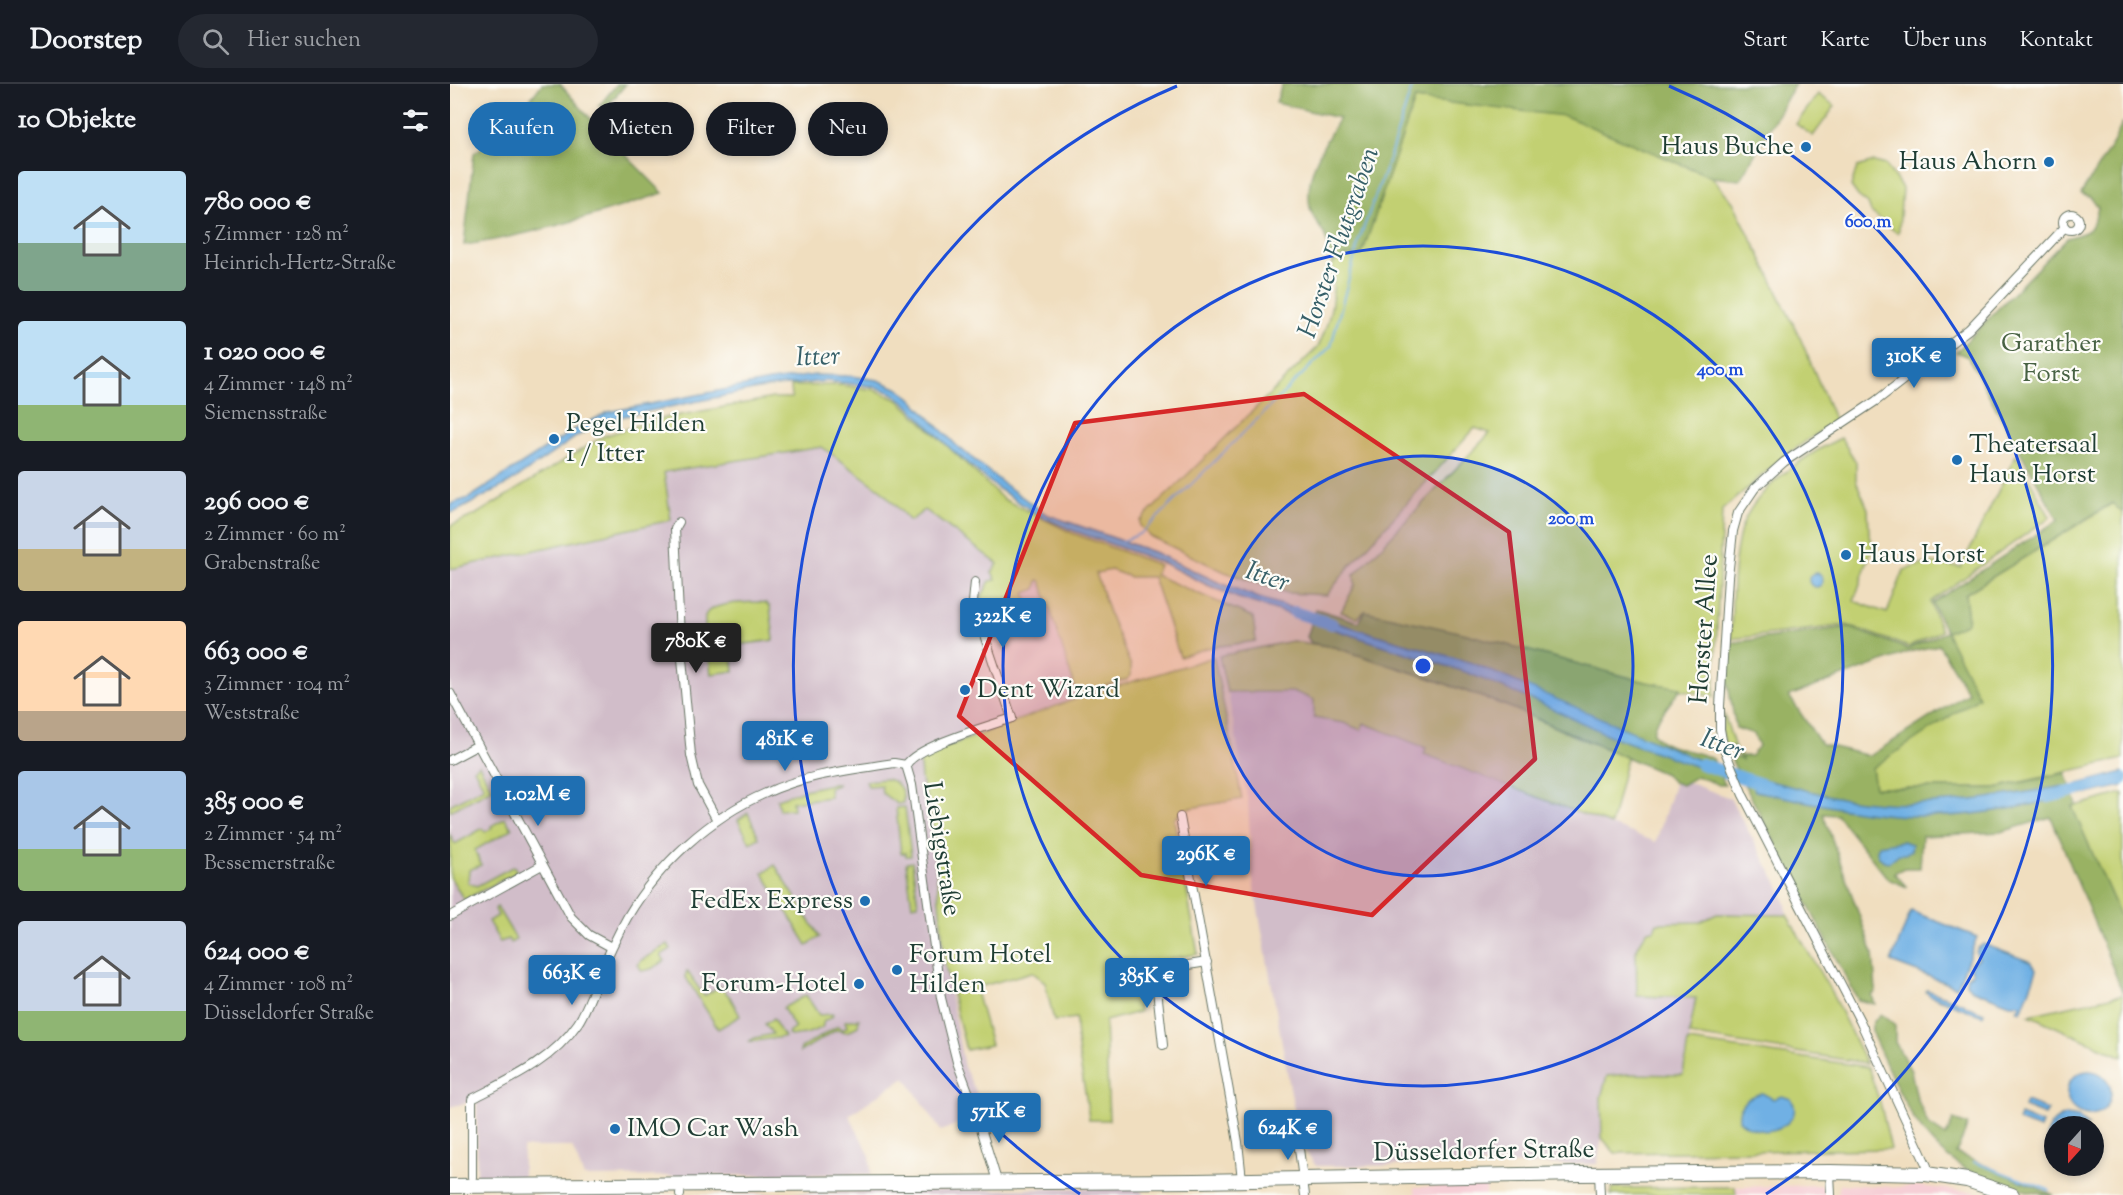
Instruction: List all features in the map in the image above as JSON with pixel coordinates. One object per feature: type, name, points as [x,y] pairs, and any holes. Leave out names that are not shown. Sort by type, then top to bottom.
[{"type":"main road","name":"Düsseldorfer Straße","points":[[450,1186],[681,1190],[997,1181],[1830,1172],[1926,1174],[1967,1180],[2012,1195]]},
{"type":"street","name":"Horster Allee","points":[[1926,1174],[1927,1166],[1922,1154],[1860,1021],[1740,789],[1723,746],[1720,706],[1733,531],[1738,513],[1755,488],[1785,462],[1876,401],[1969,329],[2064,227]]},
{"type":"street","points":[[679,522],[675,528],[678,609],[691,754],[698,786],[717,820]]},
{"type":"street","points":[[472,1177],[472,1099],[534,1066],[561,1043],[579,1022],[611,947],[630,914],[659,874],[687,845],[717,820],[766,792],[821,775],[894,764],[906,765],[910,758],[925,749],[1012,718],[973,602],[975,582]]},
{"type":"street","points":[[450,693],[571,917],[589,935],[611,947]]},
{"type":"street","points":[[450,760],[478,745]]},
{"type":"street","name":"Liebigstraße","points":[[906,765],[912,785],[941,998],[957,1062],[977,1115],[997,1181]]},
{"type":"street","points":[[1180,817],[1238,1142],[1242,1180]]},
{"type":"street","points":[[450,916],[542,865]]},
{"type":"street","points":[[1139,973],[1207,962]]},
{"type":"street","points":[[1155,970],[1164,1045]]},
{"type":"street","points":[[1299,1141],[1305,1195]]},
{"type":"street","points":[[1830,1172],[1831,1195]]},
{"type":"street","points":[[1599,1174],[1600,1195]]},
{"type":"highlighted area","points":[[1304,394],[1509,532],[1535,759],[1372,915],[1141,875],[959,716],[1075,423]]},
{"type":"shaded area","points":[[823,447],[881,490],[910,520],[925,510],[1006,569],[1041,581],[1078,698],[935,751],[921,779],[931,811],[945,965],[964,1067],[986,1112],[941,1131],[905,1077],[849,1115],[870,1156],[871,1174],[584,1177],[572,1147],[523,1147],[523,1178],[477,1178],[477,1100],[450,1107],[450,569],[670,520],[663,472]]},
{"type":"shaded area","points":[[1295,692],[1314,700],[1314,718],[1344,723],[1361,730],[1364,723],[1427,748],[1425,754],[1656,842],[1676,778],[1730,798],[1778,884],[1786,904],[1787,915],[1717,914],[1700,922],[1657,923],[1697,998],[1683,1075],[1629,1074],[1601,1097],[1602,1138],[1597,1164],[1316,1166],[1300,1143],[1252,876],[1248,802],[1228,693]]},
{"type":"shaded area","points":[[1840,1184],[1918,1186],[1975,1192],[1976,1195],[1837,1195]]},
{"type":"shaded area","points":[[1821,1185],[1825,1195],[1736,1195],[1735,1187]]},
{"type":"shaded area","points":[[1486,1186],[1486,1195],[1415,1195],[1415,1187]]},
{"type":"shaded area","points":[[1139,1187],[1144,1195],[682,1195]]},
{"type":"green space","points":[[542,84],[560,84],[576,102],[528,102]]},
{"type":"green space","points":[[617,84],[626,84],[611,102],[602,102]]},
{"type":"green space","points":[[1282,84],[1795,84],[1740,180],[1712,177],[1565,116],[1415,99],[1362,254],[1344,256],[1332,264],[1325,236],[1311,211],[1309,195],[1317,160],[1339,118],[1276,103]]},
{"type":"green space","points":[[1818,94],[1835,106],[1813,136],[1796,124]]},
{"type":"green space","points":[[1415,99],[1564,115],[1712,177],[1733,202],[1766,268],[1801,340],[1835,421],[1783,457],[1722,510],[1714,697],[1365,611],[1357,618],[1341,612],[1355,585],[1354,575],[1490,433],[1475,428],[1349,567],[1327,595],[1287,593],[1225,572],[1151,537],[1140,526],[1140,521],[1318,347],[1331,306],[1332,264],[1344,256],[1362,254]]},
{"type":"green space","points":[[576,102],[588,116],[588,156],[627,156],[663,193],[564,224],[464,245],[474,156],[576,156]]},
{"type":"green space","name":"Garather Forst","points":[[2123,122],[2123,513],[2112,503],[1965,594],[1968,620],[1966,624],[1946,632],[1932,603],[2058,520],[1968,357],[1956,352],[2067,238],[2085,232],[2091,227],[2098,208],[2091,198],[2081,194],[2113,143]]},
{"type":"green space","points":[[1874,162],[1886,165],[1902,188],[1897,233],[1871,212],[1868,204],[1851,186],[1857,167]]},
{"type":"green space","points":[[840,385],[876,390],[900,401],[1003,499],[1072,533],[1159,565],[1155,575],[1253,617],[1256,641],[1207,648],[1180,657],[1153,577],[1130,577],[1111,570],[1096,573],[1110,616],[1131,666],[1131,675],[1128,679],[1077,694],[1041,581],[1038,580],[1036,589],[1025,593],[1028,603],[1015,607],[1012,599],[988,605],[981,598],[990,581],[996,580],[992,572],[998,564],[925,510],[910,521],[881,490],[822,447],[664,472],[671,520],[450,569],[450,526],[475,515],[604,436],[654,420],[773,398],[792,398],[791,386]]},
{"type":"green space","points":[[1841,438],[1856,462],[1856,481],[1868,509],[1869,533],[1873,545],[1854,601],[1887,613],[1904,570],[1928,563],[1961,567],[2016,455],[2050,517],[1930,602],[1941,631],[1909,647],[1847,625],[1731,639],[1736,555],[1741,529],[1747,515],[1769,487],[1782,475],[1812,453]]},
{"type":"green space","points":[[2113,503],[2123,513],[2123,759],[1995,788],[1875,788],[1872,768],[1978,697],[1946,632],[1968,620],[1965,594]]},
{"type":"green space","points":[[766,603],[770,607],[774,640],[731,646],[734,671],[711,674],[708,651],[726,656],[726,647],[717,647],[707,642],[705,617],[707,612],[712,608],[728,604]]},
{"type":"green space","points":[[1316,609],[1359,622],[1365,611],[1463,633],[1646,682],[1681,688],[1656,722],[1653,733],[1665,743],[1713,759],[1725,785],[1719,785],[1697,776],[1682,785],[1673,782],[1665,774],[1512,708],[1334,647],[1311,643],[1307,637]]},
{"type":"green space","points":[[1848,627],[1908,649],[1946,632],[1979,697],[1872,768],[1875,788],[1995,788],[2066,773],[2077,805],[2072,807],[2123,922],[2123,993],[2051,817],[2001,832],[1922,836],[1920,868],[1904,868],[1894,873],[1907,887],[1888,879],[1837,815],[1823,814],[1873,954],[1876,991],[1872,996],[1875,1004],[1858,1000],[1732,761],[1732,756],[1742,760],[1742,756],[1751,756],[1759,746],[1754,734],[1736,728],[1726,675],[1729,643]],"holes":[[[1939,645],[1968,693],[1870,756],[1821,744],[1789,696],[1909,652]]]},
{"type":"green space","points":[[1292,641],[1334,647],[1432,679],[1512,708],[1627,757],[1611,825],[1424,754],[1426,748],[1364,723],[1361,730],[1344,723],[1314,718],[1314,700],[1295,692],[1227,692],[1219,656]]},
{"type":"green space","points":[[1214,657],[1242,799],[1185,809],[1174,819],[1198,954],[1135,965],[1139,1012],[1105,1021],[1109,1120],[1089,1120],[1077,1043],[1076,1018],[1054,1021],[1045,982],[1032,972],[975,988],[991,1045],[966,1050],[945,965],[931,811],[921,779],[920,763],[935,751],[1078,698]]},
{"type":"green space","points":[[1724,714],[1736,751],[1742,756],[1742,761],[1732,746],[1725,744],[1722,731]]},
{"type":"green space","points":[[479,765],[492,789],[450,811],[450,805],[484,787],[474,769]]},
{"type":"green space","points":[[885,779],[894,781],[900,787],[903,803],[897,804],[882,793],[881,785],[868,786],[866,781]]},
{"type":"green space","points":[[831,784],[839,784],[829,788],[830,797],[792,802],[793,809],[779,810],[777,799]]},
{"type":"green space","points":[[2123,793],[2123,922],[2072,807]]},
{"type":"green space","points":[[905,807],[911,856],[901,853],[896,808]]},
{"type":"green space","points":[[748,813],[759,838],[750,843],[738,820]]},
{"type":"green space","points":[[505,818],[512,829],[475,850],[481,865],[469,870],[468,883],[477,886],[514,866],[517,872],[464,900],[450,877],[450,835],[455,844],[483,828],[485,832]]},
{"type":"green space","points":[[912,862],[918,904],[912,905],[906,863]]},
{"type":"green space","points":[[775,865],[820,937],[807,945],[763,873]]},
{"type":"green space","points":[[497,907],[516,939],[511,943],[508,939],[500,942],[488,921],[498,916],[495,909]]},
{"type":"green space","points":[[1717,914],[1787,915],[1830,990],[1866,1063],[1689,1035],[1696,998],[1637,996],[1636,950],[1647,931],[1654,930],[1657,923],[1700,922]]},
{"type":"green space","points":[[668,944],[671,949],[661,955],[665,961],[642,971],[638,965],[640,961]]},
{"type":"green space","points":[[687,971],[704,996],[720,986],[730,997],[740,1016],[718,1029],[685,976]]},
{"type":"green space","points":[[806,995],[819,1015],[833,1014],[832,1017],[824,1021],[822,1028],[806,1034],[790,1036],[788,1033],[795,1028],[783,1008]]},
{"type":"green space","points":[[2123,995],[2123,1057],[2029,1015],[2115,996]]},
{"type":"green space","points":[[1881,1014],[1895,1026],[1895,1042],[1911,1071],[1917,1098],[1928,1124],[1946,1136],[1953,1120],[1968,1125],[1956,1153],[2054,1195],[2027,1191],[1970,1171],[1951,1160],[1935,1146],[1910,1112],[1873,1036],[1873,1023]]},
{"type":"green space","points":[[773,1019],[784,1037],[748,1042],[773,1034],[765,1024]]},
{"type":"green space","points":[[859,1019],[858,1026],[847,1032],[836,1030],[800,1052],[801,1048],[838,1026],[841,1030],[847,1027],[845,1021]]},
{"type":"green space","points":[[1688,1041],[1868,1067],[1881,1106],[1891,1149],[1615,1153],[1602,1138],[1601,1097],[1607,1076],[1683,1075]]},
{"type":"green space","points":[[1735,1187],[1736,1195],[1611,1195],[1612,1188]]},
{"type":"water","points":[[815,375],[851,376],[878,380],[897,388],[910,397],[956,445],[1046,514],[1154,552],[1259,598],[1309,613],[1307,620],[1238,598],[1163,563],[1042,517],[997,488],[951,449],[905,402],[892,393],[862,385],[826,381],[768,387],[610,419],[579,435],[509,483],[450,513],[450,504],[469,498],[574,430],[608,412],[770,381]]},
{"type":"water","points":[[1816,573],[1821,575],[1823,580],[1821,585],[1816,587],[1811,585],[1809,580],[1811,575]]},
{"type":"water","points":[[1317,617],[1472,663],[1713,766],[1717,774],[1613,737],[1468,673],[1314,623]]},
{"type":"water","points":[[2123,772],[2123,786],[2082,795],[2078,784]]},
{"type":"water","points":[[1748,775],[1846,799],[1901,804],[1955,802],[2064,786],[2065,797],[2010,809],[1972,814],[1895,815],[1835,807],[1755,791]]},
{"type":"water","points":[[1902,841],[1912,844],[1911,851],[1899,854],[1889,862],[1878,856],[1879,845]]},
{"type":"water","points":[[1911,911],[1977,937],[1957,987],[1891,962]]},
{"type":"water","points":[[1983,944],[2031,962],[2037,970],[2021,1012],[2017,1010],[2021,1004],[2010,1004],[1971,989],[1966,984],[1967,976],[1973,973],[1971,963],[1979,959],[1977,949]]},
{"type":"water","points":[[1927,990],[1965,1004],[1984,1013],[1983,1016],[1931,996],[1926,992]]},
{"type":"water","points":[[2089,1071],[2104,1078],[2111,1093],[2104,1108],[2089,1115],[2074,1108],[2067,1093],[2074,1078]]},
{"type":"water","points":[[1762,1093],[1773,1099],[1782,1096],[1791,1099],[1794,1112],[1787,1123],[1767,1131],[1751,1128],[1739,1120],[1741,1106],[1744,1102]]},
{"type":"water","points":[[2026,1101],[2048,1110],[2045,1115],[2024,1107]]},
{"type":"water","points":[[2020,1115],[2042,1124],[2040,1129],[2018,1121]]},
{"type":"waterway","name":"Horster Flutgraben","points":[[1121,542],[1145,530],[1331,346],[1359,240],[1387,165],[1413,84]]},
{"type":"waterway","name":"Itter","points":[[1294,612],[1332,624]]},
{"type":"waterway","name":"Itter","points":[[1701,764],[1767,786]]},
{"type":"waterway","name":"Itter","points":[[2049,797],[2123,779]]},
{"type":"waterway","points":[[1974,1162],[2049,1190]]},
{"type":"place","name":"Haus Buche","points":[[1806,147]]},
{"type":"place","name":"Haus Ahorn","points":[[2049,162]]},
{"type":"place","name":"Pegel Hilden 1 / Itter","points":[[554,439]]},
{"type":"place","name":"Theatersaal Haus Horst","points":[[1957,460]]},
{"type":"place","name":"Haus Horst","points":[[1846,555]]},
{"type":"place","name":"Dent Wizard","points":[[965,690]]},
{"type":"place","name":"FedEx Express","points":[[865,901]]},
{"type":"place","name":"Forum Hotel Hilden","points":[[897,970]]},
{"type":"place","name":"Forum-Hotel","points":[[859,984]]},
{"type":"place","name":"IMO Car Wash","points":[[615,1129]]}]
